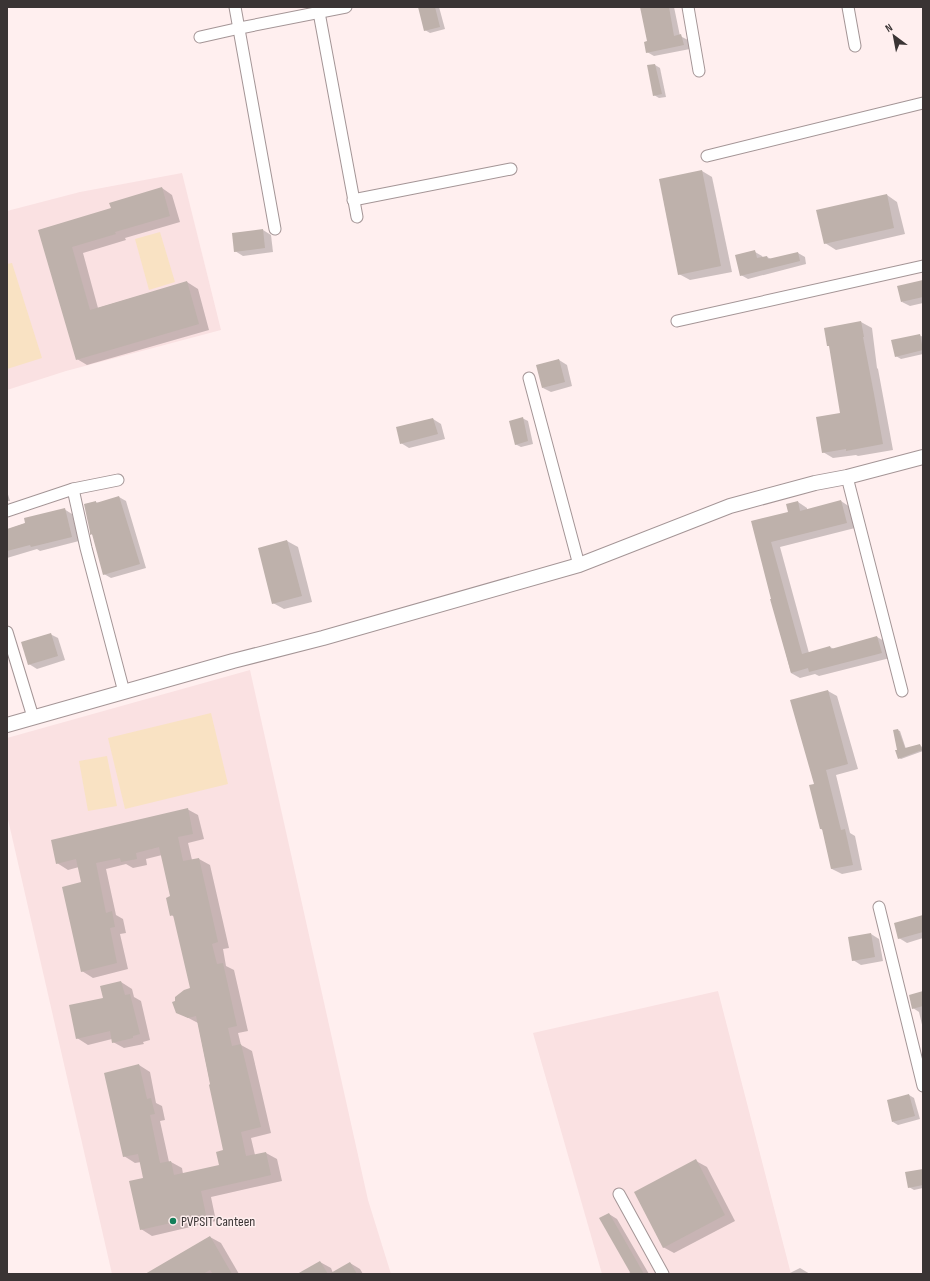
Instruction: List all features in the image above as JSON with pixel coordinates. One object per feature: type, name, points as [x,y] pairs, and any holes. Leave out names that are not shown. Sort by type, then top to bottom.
[{"type":"street","points":[[235,7],[240,28],[274,229]]},
{"type":"street","points":[[200,37],[318,10],[346,7]]},
{"type":"street","points":[[688,7],[699,71]]},
{"type":"street","points":[[848,7],[855,46]]},
{"type":"street","points":[[318,10],[357,217]]},
{"type":"street","points":[[707,156],[923,103]]},
{"type":"street","points":[[353,200],[511,168]]},
{"type":"street","points":[[677,321],[923,266]]},
{"type":"street","points":[[529,378],[579,566]]},
{"type":"street","points":[[7,725],[579,566],[730,506],[815,483],[923,457]]},
{"type":"street","points":[[847,476],[902,690]]},
{"type":"street","points":[[7,512],[73,489],[118,480]]},
{"type":"street","points":[[73,489],[86,548],[124,692]]},
{"type":"street","points":[[7,632],[33,717]]},
{"type":"street","points":[[879,907],[923,1086]]},
{"type":"street","points":[[619,1194],[664,1274]]},
{"type":"shaded area","points":[[182,173],[221,330],[66,371],[7,390],[7,211],[80,192]]},
{"type":"shaded area","points":[[160,232],[175,282],[149,290],[135,239]]},
{"type":"shaded area","points":[[12,263],[42,358],[7,369],[7,264]]},
{"type":"shaded area","points":[[250,670],[368,1200],[391,1274],[112,1274],[7,815],[7,738]]},
{"type":"shaded area","points":[[211,713],[228,784],[125,809],[108,738]]},
{"type":"shaded area","points":[[107,756],[117,806],[88,811],[79,761]]},
{"type":"shaded area","points":[[718,991],[791,1274],[602,1274],[533,1033]]},
{"type":"building","points":[[418,7],[435,7],[440,27],[424,31]]},
{"type":"building","points":[[640,7],[669,7],[674,36],[681,34],[684,45],[646,53],[644,42],[647,41]]},
{"type":"building","points":[[655,64],[662,94],[653,96],[647,65]]},
{"type":"building","points":[[702,170],[721,266],[678,275],[659,179]]},
{"type":"building","points":[[162,187],[170,216],[115,232],[116,234],[72,247],[90,310],[187,281],[199,324],[76,360],[38,230],[111,208],[109,203]]},
{"type":"building","points":[[887,194],[894,228],[824,244],[816,210]]},
{"type":"building","points":[[263,229],[265,248],[234,252],[232,233]]},
{"type":"building","points":[[755,250],[757,258],[767,256],[768,259],[798,252],[800,261],[740,276],[735,255]]},
{"type":"building","points":[[923,280],[923,297],[901,302],[897,286]]},
{"type":"building","points":[[861,321],[883,444],[846,451],[846,449],[822,453],[816,417],[840,413],[829,346],[827,346],[824,328]]},
{"type":"building","points":[[920,334],[923,350],[895,357],[891,340]]},
{"type":"building","points":[[559,359],[565,382],[542,388],[536,365]]},
{"type":"building","points":[[523,417],[528,441],[515,445],[509,421]]},
{"type":"building","points":[[433,418],[438,434],[400,444],[396,427]]},
{"type":"building","points":[[119,496],[140,564],[103,575],[92,534],[90,535],[84,504],[96,501],[96,503]]},
{"type":"building","points":[[841,500],[847,523],[771,542],[802,654],[830,646],[831,649],[877,636],[882,653],[809,672],[808,668],[791,673],[770,599],[751,521],[788,512],[786,504],[798,501],[800,511]]},
{"type":"building","points":[[65,508],[72,537],[7,551],[7,529],[25,523],[24,518]]},
{"type":"building","points":[[287,540],[302,596],[272,604],[258,548]]},
{"type":"building","points":[[51,633],[58,656],[28,665],[21,642]]},
{"type":"building","points":[[828,690],[848,764],[826,770],[841,830],[845,829],[853,865],[831,869],[822,829],[820,829],[809,785],[814,784],[790,700]]},
{"type":"building","points":[[898,729],[905,748],[920,744],[922,750],[898,759],[895,750],[897,750],[893,730]]},
{"type":"building","points":[[188,808],[193,834],[178,837],[183,861],[199,858],[218,942],[212,944],[217,964],[223,963],[237,1026],[228,1028],[232,1046],[241,1044],[261,1127],[241,1132],[246,1156],[266,1152],[271,1175],[201,1191],[206,1215],[140,1230],[129,1181],[143,1178],[138,1154],[123,1157],[104,1073],[139,1064],[147,1099],[151,1098],[155,1114],[150,1115],[160,1163],[171,1161],[174,1175],[219,1165],[216,1152],[223,1150],[196,1016],[188,1018],[176,1013],[172,1002],[175,1001],[175,997],[184,990],[190,988],[173,915],[170,916],[166,898],[170,896],[159,847],[136,853],[137,859],[121,862],[120,858],[96,863],[106,913],[112,911],[115,927],[110,928],[117,963],[81,972],[62,887],[81,882],[76,859],[56,864],[51,840]]},
{"type":"building","points":[[923,915],[923,932],[898,939],[894,923]]},
{"type":"building","points":[[871,933],[875,957],[852,961],[848,937]]},
{"type":"building","points":[[121,981],[125,995],[130,994],[140,1034],[133,1036],[133,1038],[112,1043],[110,1031],[76,1039],[69,1005],[103,998],[100,986]]},
{"type":"building","points":[[923,991],[923,1006],[912,1009],[909,995]]},
{"type":"building","points":[[909,1094],[915,1116],[892,1122],[887,1100]]},
{"type":"building","points":[[696,1159],[725,1215],[663,1248],[634,1192]]},
{"type":"building","points":[[923,1169],[923,1185],[908,1188],[905,1172]]},
{"type":"building","points":[[609,1213],[644,1274],[631,1274],[599,1218]]},
{"type":"building","points":[[210,1236],[232,1274],[213,1274],[210,1270],[203,1274],[145,1274]]},
{"type":"building","points":[[320,1261],[328,1274],[297,1274]]},
{"type":"building","points":[[350,1262],[357,1274],[329,1274]]},
{"type":"place","name":"PVPSIT Canteen","points":[[173,1221]]}]
